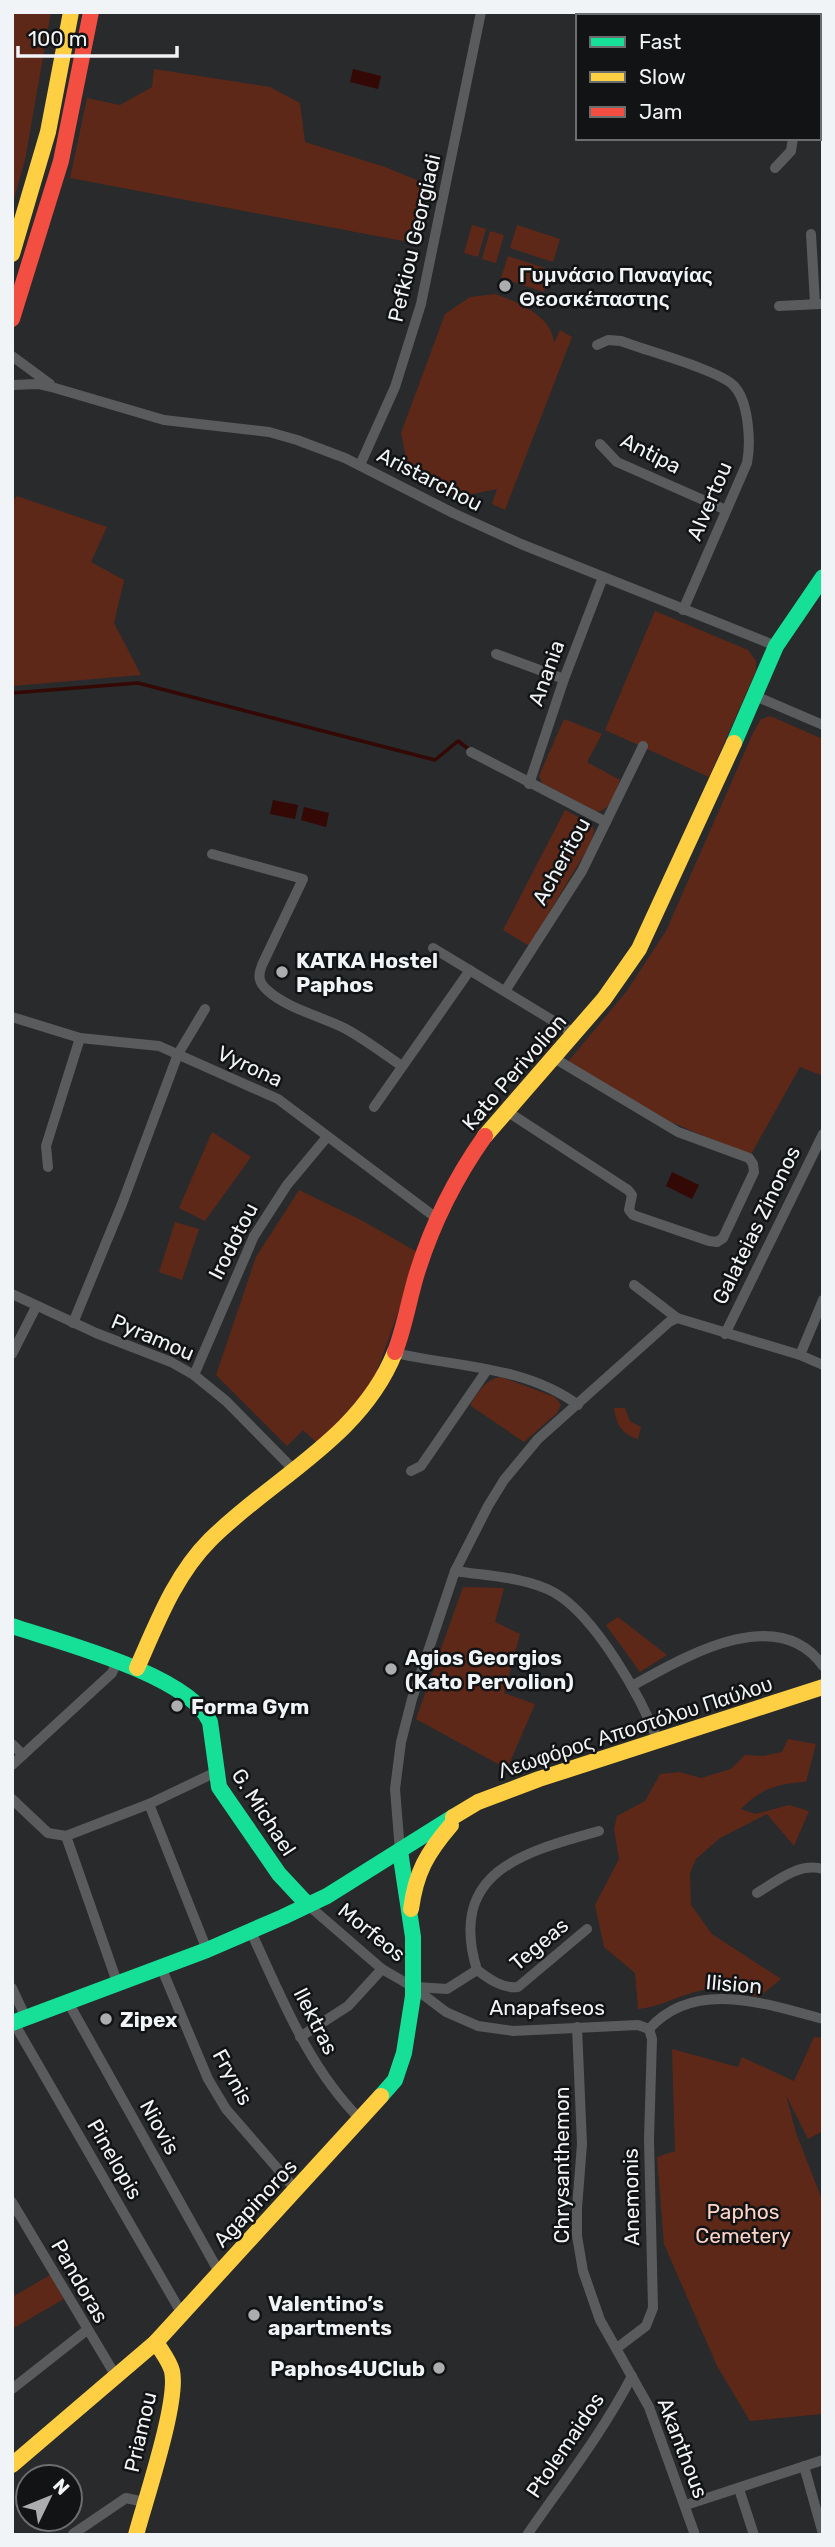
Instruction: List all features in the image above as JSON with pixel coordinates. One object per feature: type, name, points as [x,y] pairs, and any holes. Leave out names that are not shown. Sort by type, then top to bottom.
[{"type":"main road","points":[[12,254],[48,132],[71,12]]},
{"type":"main road","points":[[12,319],[61,161],[91,12]]},
{"type":"main road","name":"Kato Perivolion","points":[[137,1668],[171,1592],[187,1566],[211,1539],[330,1440],[370,1396],[395,1353],[419,1269],[439,1220],[475,1150],[505,1110],[554,1058],[618,981],[644,940],[776,646],[823,577]]},
{"type":"main road","points":[[12,1626],[137,1668],[192,1699],[206,1714],[212,1734],[214,1773]]},
{"type":"main road","name":"Λεωφόρος Αποστόλου Παύλου","points":[[400,1851],[462,1811],[515,1787],[823,1687]]},
{"type":"main road","name":"G. Michael","points":[[214,1773],[230,1805],[303,1908]]},
{"type":"main road","points":[[411,1909],[415,1881],[425,1857],[462,1811]]},
{"type":"main road","points":[[18,2021],[251,1932],[303,1908],[400,1851],[411,1909]]},
{"type":"main road","name":"Agapinoros","points":[[12,2465],[156,2342],[395,2080],[411,2028],[411,1909]]},
{"type":"main road","name":"Priamou","points":[[136,2535],[167,2417],[173,2382],[173,2372],[156,2342]]},
{"type":"street","name":"Pefkiou Georgiadi","points":[[360,466],[395,387],[421,304],[481,12]]},
{"type":"street","points":[[775,168],[791,151],[793,140]]},
{"type":"street","points":[[779,306],[819,304],[811,234]]},
{"type":"street","name":"Alvertou","points":[[597,345],[608,340],[621,341],[724,378],[738,391],[750,447],[747,463],[683,610]]},
{"type":"street","name":"Aristarchou","points":[[12,356],[55,388]]},
{"type":"street","name":"Aristarchou","points":[[12,385],[38,384],[164,419],[269,432],[306,443],[360,466],[498,534],[776,646]]},
{"type":"street","name":"Antipa","points":[[600,444],[617,463],[726,510]]},
{"type":"street","name":"Anania","points":[[529,784],[564,679],[603,577]]},
{"type":"street","points":[[496,654],[564,679]]},
{"type":"street","points":[[753,695],[823,725]]},
{"type":"street","name":"Acheritou","points":[[505,991],[582,871],[643,746]]},
{"type":"street","points":[[471,752],[606,822]]},
{"type":"street","points":[[212,854],[303,879],[262,965],[260,982],[279,999],[346,1029],[402,1066]]},
{"type":"street","points":[[433,948],[575,1034]]},
{"type":"street","points":[[374,1107],[470,970]]},
{"type":"street","points":[[73,1323],[122,1204],[178,1054],[205,1009]]},
{"type":"street","name":"Vyrona","points":[[12,1017],[80,1038],[150,1044],[278,1099],[439,1220]]},
{"type":"street","points":[[48,1167],[46,1146],[80,1038]]},
{"type":"street","points":[[505,1110],[628,1190],[632,1195],[629,1210],[633,1215],[709,1241],[717,1242],[723,1238],[754,1172],[749,1158],[678,1132],[554,1058]]},
{"type":"street","name":"Galateias Zinonos","points":[[725,1334],[823,1134]]},
{"type":"street","name":"Irodotou","points":[[194,1375],[254,1236],[287,1185],[327,1137]]},
{"type":"street","points":[[634,1284],[677,1318],[800,1355],[823,1365]]},
{"type":"street","name":"Pyramou","points":[[12,1294],[73,1323],[171,1362],[194,1375],[209,1385],[293,1469]]},
{"type":"street","points":[[800,1355],[823,1300]]},
{"type":"street","points":[[12,1354],[36,1307]]},
{"type":"street","points":[[400,1851],[395,1789],[401,1742],[412,1699],[455,1571],[488,1506],[512,1469],[538,1439],[669,1322],[677,1318]]},
{"type":"street","points":[[395,1353],[487,1370],[542,1384],[562,1393],[578,1405]]},
{"type":"street","points":[[411,1471],[421,1466],[487,1370]]},
{"type":"street","points":[[455,1571],[517,1581],[554,1592],[570,1603],[632,1686],[658,1741]]},
{"type":"street","points":[[632,1686],[695,1652],[734,1640],[782,1637],[803,1645],[823,1665]]},
{"type":"street","points":[[12,1765],[112,1674],[117,1662]]},
{"type":"street","points":[[12,1744],[23,1755]]},
{"type":"street","points":[[12,1799],[48,1833],[66,1836],[149,1804],[214,1773]]},
{"type":"street","points":[[149,1804],[207,1950]]},
{"type":"street","points":[[413,1987],[447,1989],[477,1970],[469,1932],[471,1912],[488,1883],[502,1868],[525,1854],[599,1832]]},
{"type":"street","points":[[66,1836],[117,1982]]},
{"type":"street","points":[[757,1893],[803,1868],[823,1869]]},
{"type":"street","name":"Morfeos","points":[[303,1908],[382,1969],[413,1987]]},
{"type":"street","name":"Tegeas","points":[[477,1970],[490,1980],[510,1988],[518,1987],[587,1929]]},
{"type":"street","name":"Ilektras","points":[[251,1932],[300,2037],[321,2073],[360,2119]]},
{"type":"street","name":"Frynis","points":[[161,1967],[208,2079],[220,2099],[259,2149],[296,2190]]},
{"type":"street","points":[[300,2037],[348,2006],[382,1969]]},
{"type":"street","name":"Anapafseos","points":[[413,1987],[446,2012],[478,2026],[513,2031],[638,2025],[649,2029]]},
{"type":"street","name":"Pinelopis","points":[[12,1988],[18,2021],[182,2314]]},
{"type":"street","name":"Ilision","points":[[649,2029],[664,2015],[682,2005],[714,1998],[823,2019]]},
{"type":"street","name":"Niovis","points":[[68,2002],[219,2272]]},
{"type":"street","name":"Chrysanthemon","points":[[577,2027],[582,2144],[577,2208],[583,2271],[595,2309],[632,2376]]},
{"type":"street","name":"Anemonis","points":[[617,2348],[646,2326],[653,2308],[649,2139],[652,2039],[649,2029]]},
{"type":"street","name":"Pandoras","points":[[12,2202],[117,2378]]},
{"type":"street","points":[[12,2389],[87,2330]]},
{"type":"street","name":"Akanthous","points":[[632,2376],[649,2407],[695,2535]]},
{"type":"street","name":"Ptolemaidos","points":[[527,2535],[621,2398],[632,2376]]},
{"type":"street","points":[[685,2505],[823,2460]]},
{"type":"street","points":[[804,2466],[823,2533]]},
{"type":"street","points":[[739,2489],[754,2535]]},
{"type":"street","points":[[73,2534],[126,2498],[145,2502]]},
{"type":"green space","points":[[12,12],[51,12],[25,160],[12,206]]},
{"type":"green space","points":[[154,69],[270,87],[300,103],[305,142],[385,167],[431,186],[419,244],[70,178],[87,98],[120,105],[152,87]]},
{"type":"green space","points":[[472,225],[486,229],[478,257],[464,253]]},
{"type":"green space","points":[[517,225],[560,239],[553,262],[510,248]]},
{"type":"green space","points":[[490,231],[504,235],[496,263],[482,259]]},
{"type":"green space","points":[[508,256],[551,270],[544,292],[501,278]]},
{"type":"green space","points":[[495,294],[514,301],[541,318],[552,333],[554,343],[560,330],[572,337],[505,510],[492,504],[497,489],[463,496],[448,493],[425,482],[407,462],[401,433],[445,314],[470,297]]},
{"type":"green space","points":[[17,496],[107,527],[91,562],[124,580],[114,623],[141,675],[12,686],[12,503]]},
{"type":"green space","points":[[655,611],[748,650],[756,661],[756,671],[709,777],[605,730]]},
{"type":"green space","points":[[770,716],[823,739],[823,1076],[800,1067],[750,1156],[669,1121],[567,1063],[626,992],[666,931],[753,733],[761,719]]},
{"type":"green space","points":[[564,719],[602,734],[587,762],[620,780],[612,799],[606,807],[597,812],[542,783],[539,776]]},
{"type":"green space","points":[[565,810],[592,824],[594,831],[591,843],[529,946],[503,930]]},
{"type":"green space","points":[[212,1132],[251,1157],[205,1221],[179,1208]]},
{"type":"green space","points":[[299,1190],[361,1220],[419,1253],[376,1374],[359,1402],[318,1444],[303,1430],[287,1446],[216,1375],[256,1257]]},
{"type":"green space","points":[[175,1222],[199,1229],[182,1280],[159,1272]]},
{"type":"green space","points":[[501,1377],[555,1397],[561,1405],[557,1413],[524,1442],[471,1406],[483,1386]]},
{"type":"green space","points":[[614,1408],[625,1408],[630,1421],[641,1427],[638,1439],[621,1428]]},
{"type":"green space","points":[[463,1587],[504,1588],[495,1622],[520,1634],[504,1693],[535,1704],[507,1769],[416,1719]]},
{"type":"green space","points":[[618,1617],[667,1655],[640,1672],[606,1625]]},
{"type":"green space","points":[[788,1739],[816,1744],[806,1782],[771,1788],[755,1796],[741,1809],[755,1814],[789,1805],[809,1811],[794,1846],[767,1814],[720,1838],[696,1859],[690,1873],[691,1905],[712,1934],[781,1979],[759,1997],[731,1991],[703,1990],[638,2009],[635,1973],[604,1947],[595,1905],[619,1859],[614,1829],[617,1816],[645,1801],[660,1774],[680,1772],[701,1778],[731,1769],[745,1755],[763,1756],[782,1752]]},
{"type":"green space","name":"Paphos Cemetery","points":[[814,2037],[823,2038],[823,2131],[808,2139],[786,2095],[796,2133],[823,2202],[823,2414],[750,2421],[717,2366],[664,2244],[657,2157],[675,2151],[672,2049],[738,2067],[742,2057],[794,2081]]},
{"type":"green space","points":[[50,2275],[64,2299],[12,2329],[12,2297]]},
{"type":"shaded area","points":[[353,69],[381,76],[378,89],[350,82]]},
{"type":"shaded area","points":[[273,800],[298,805],[295,819],[270,814]]},
{"type":"shaded area","points":[[304,807],[329,813],[326,827],[301,820]]},
{"type":"shaded area","points":[[672,1172],[699,1185],[692,1199],[666,1186]]},
{"type":"waterway","points":[[12,693],[138,683],[435,760],[458,741],[470,750]]},
{"type":"traffic: fast","points":[[734,743],[776,646],[823,577]]},
{"type":"traffic: fast","points":[[12,1626],[121,1662],[177,1689],[197,1705],[210,1722],[219,1787],[279,1874],[308,1905]]},
{"type":"traffic: fast","points":[[12,2023],[207,1950],[283,1917],[327,1896],[453,1817]]},
{"type":"traffic: fast","points":[[381,2096],[395,2080],[404,2053],[413,1996],[413,1937],[400,1851]]},
{"type":"traffic: slow","points":[[12,254],[48,132],[71,12]]},
{"type":"traffic: slow","points":[[637,12],[642,14]]},
{"type":"traffic: slow","points":[[485,1136],[604,999],[639,949],[734,743]]},
{"type":"traffic: slow","points":[[137,1668],[168,1600],[198,1554],[234,1518],[338,1433],[380,1382],[395,1352]]},
{"type":"traffic: slow","points":[[453,1817],[478,1802],[539,1779],[823,1687]]},
{"type":"traffic: slow","points":[[411,1909],[416,1884],[424,1864],[451,1825]]},
{"type":"traffic: slow","points":[[12,2465],[156,2342],[381,2096]]},
{"type":"traffic: slow","points":[[136,2535],[166,2427],[173,2385],[171,2367],[156,2342]]},
{"type":"traffic: jam","points":[[12,319],[61,161],[91,12]]},
{"type":"traffic: jam","points":[[395,1352],[417,1273],[437,1219],[485,1136]]},
{"type":"place","name":"Γυμνάσιο Παναγίας Θεοσκέπαστης","points":[[505,286]]},
{"type":"place","name":"KATKA Hostel Paphos","points":[[282,972]]},
{"type":"place","name":"Agios Georgios (Kato Pervolion)","points":[[391,1669]]},
{"type":"place","name":"Forma Gym","points":[[177,1706]]},
{"type":"place","name":"Zipex","points":[[106,2019]]},
{"type":"place","name":"Valentino’s apartments","points":[[254,2315]]},
{"type":"place","name":"Paphos4UClub","points":[[439,2368]]}]
